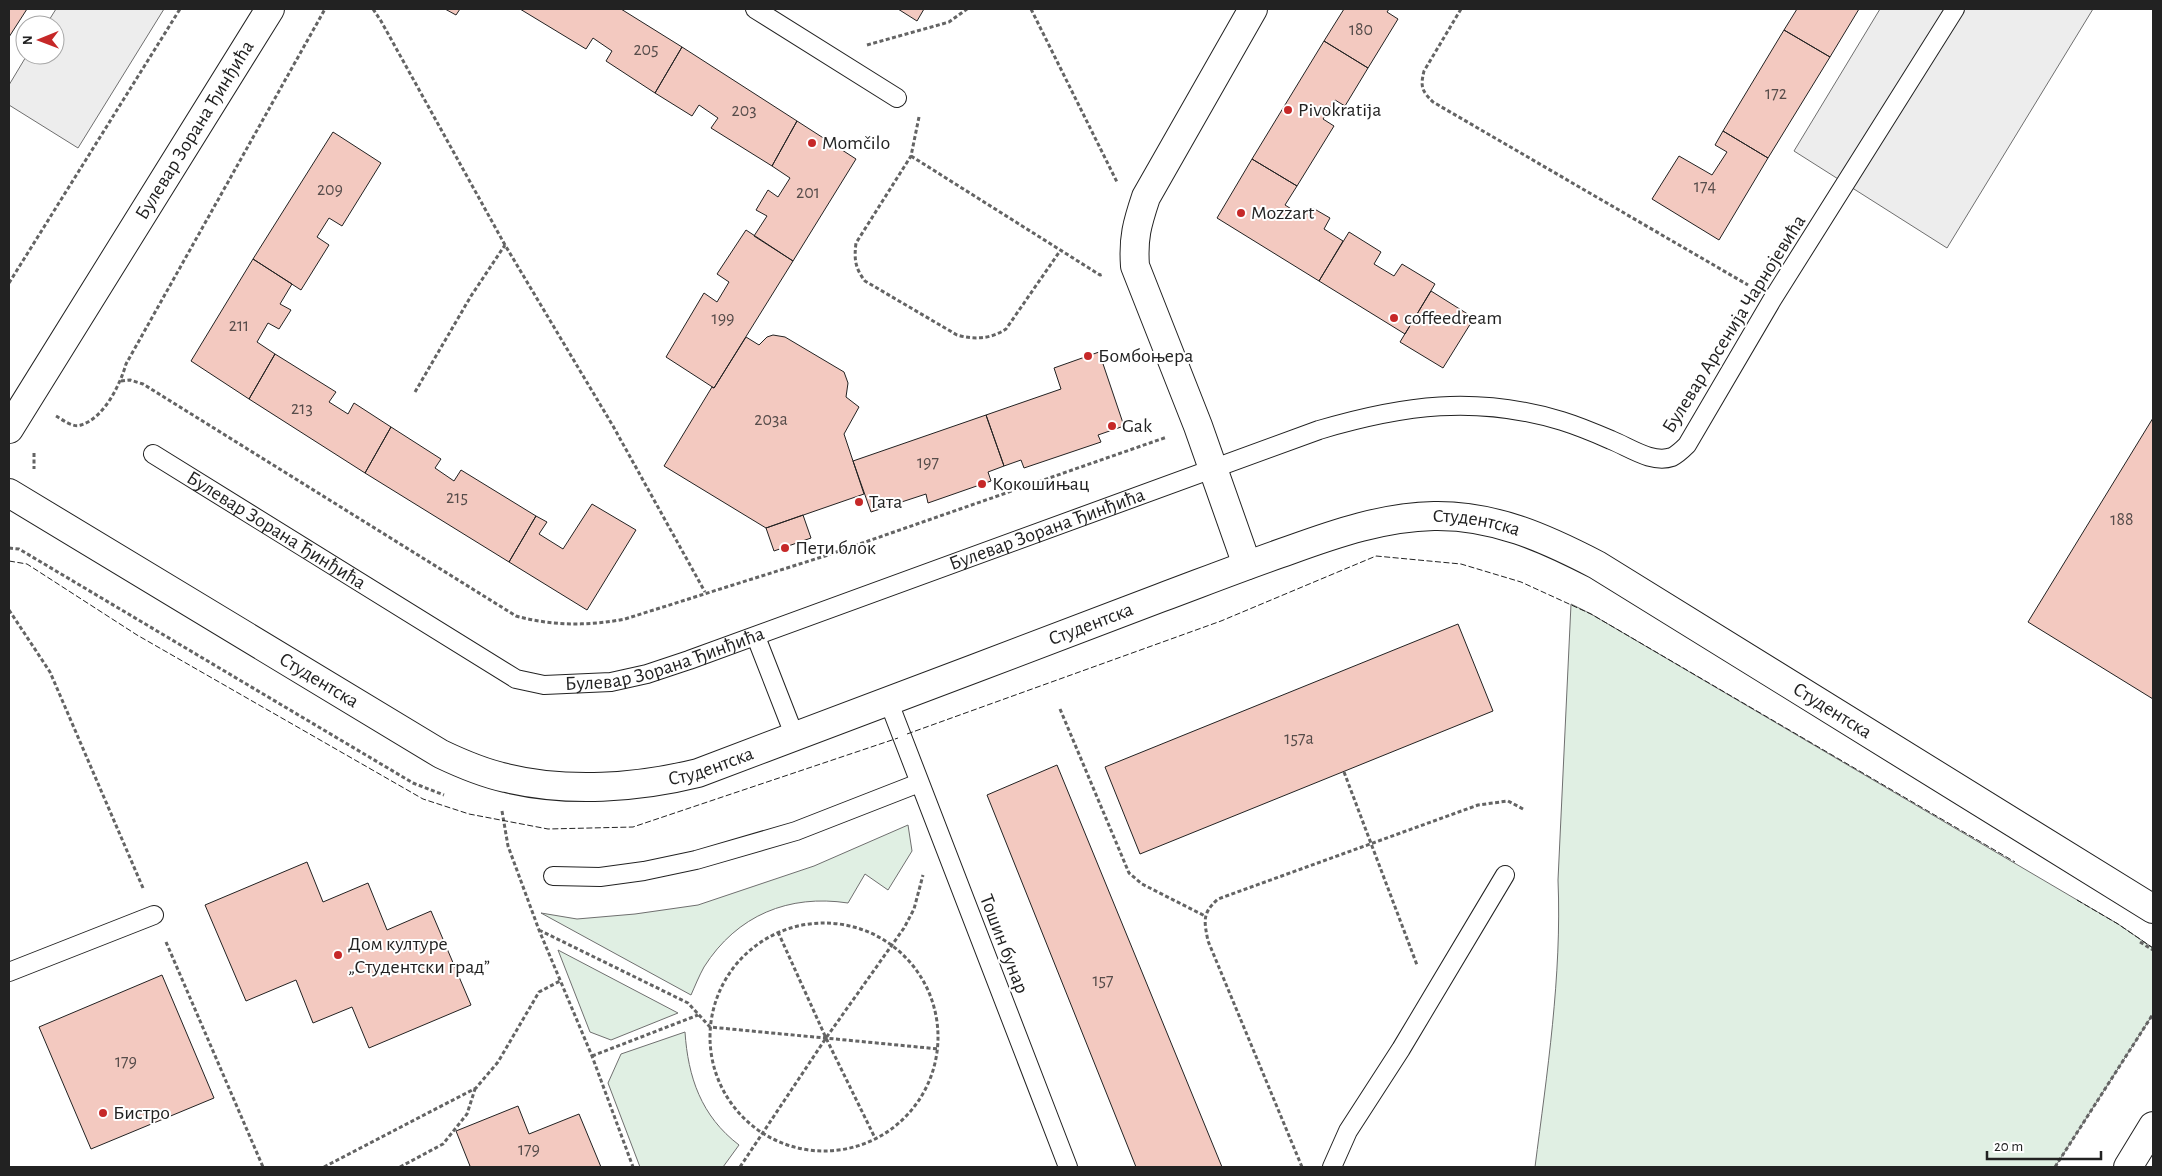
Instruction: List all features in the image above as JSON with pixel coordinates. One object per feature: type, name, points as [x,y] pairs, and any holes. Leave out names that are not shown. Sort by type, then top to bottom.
[{"type":"main road","name":"Булевар Зорана Ђинђића","points":[[9,429],[270,9]]},
{"type":"main road","points":[[1247,565],[1198,426],[1135,266],[1134,242],[1137,223],[1146,197],[1253,9]]},
{"type":"main road","name":"Студентска","points":[[9,493],[441,754],[475,769],[507,779],[562,786],[624,787],[662,782],[698,773],[1247,565],[1364,525],[1397,519],[1435,516],[1483,520],[1525,530],[1597,564],[2153,910]]},
{"type":"main road","points":[[2128,1167],[2153,1126]]},
{"type":"lane","points":[[755,9],[897,98]]},
{"type":"lane","name":"Булевар Арсенија Чарнојевића","points":[[1212,468],[1343,423],[1433,406],[1494,406],[1542,415],[1596,434],[1638,453],[1657,457],[1671,457],[1687,445],[1772,300],[1956,9]]},
{"type":"lane","name":"Булевар Зорана Ђинђића","points":[[153,454],[516,679],[544,685],[611,682],[646,674],[756,637],[1212,468]]},
{"type":"lane","points":[[756,637],[796,737]]},
{"type":"lane","name":"Тошин бунар","points":[[888,700],[1068,1167]]},
{"type":"lane","points":[[553,876],[600,877],[644,871],[696,860],[796,831],[920,783]]},
{"type":"lane","points":[[1332,1167],[1348,1131],[1430,1001],[1506,874]]},
{"type":"lane","points":[[9,972],[154,915]]},
{"type":"path","points":[[9,284],[180,9]]},
{"type":"path","points":[[52,424],[57,417],[72,425],[81,426],[98,414],[112,398],[121,381],[126,364],[325,9]]},
{"type":"path","points":[[373,9],[505,245],[612,426],[705,592]]},
{"type":"path","points":[[825,53],[845,51],[949,22],[967,9]]},
{"type":"path","points":[[1031,9],[1137,223]]},
{"type":"path","points":[[1461,9],[1424,71],[1422,81],[1424,92],[1433,102],[1772,300]]},
{"type":"path","points":[[1060,251],[1006,329],[996,336],[969,338],[957,335],[865,280],[857,270],[854,256],[856,243],[862,231],[911,156],[1100,275],[1135,266]]},
{"type":"path","points":[[416,392],[471,296],[505,245]]},
{"type":"path","points":[[121,381],[130,380],[143,384],[516,616],[531,620],[597,625],[625,619],[705,592],[824,556],[1198,426]]},
{"type":"path","points":[[38,446],[34,453],[34,470],[41,475]]},
{"type":"path","points":[[9,548],[19,549],[413,783],[452,797]]},
{"type":"path","points":[[9,610],[50,672],[263,1167]]},
{"type":"path","points":[[1060,709],[1129,874],[1142,884],[1205,916]]},
{"type":"path","points":[[1344,772],[1430,1001]]},
{"type":"path","points":[[1302,1167],[1208,941],[1205,916],[1210,906],[1218,899],[1478,805],[1508,801],[1525,810]]},
{"type":"path","points":[[494,809],[511,812]]},
{"type":"path","points":[[502,811],[508,846],[538,930],[592,1056],[633,1167]]},
{"type":"path","points":[[740,1167],[914,909],[924,877],[923,868]]},
{"type":"path","points":[[817,922],[856,927],[892,944],[920,973],[935,1009],[939,1048],[928,1086],[907,1117],[876,1140],[838,1152],[798,1150],[762,1134],[738,1114],[720,1087],[711,1057],[710,1027],[717,996],[731,969],[752,947],[778,932],[817,922]]},
{"type":"path","points":[[538,930],[688,1003],[710,1027],[939,1048]]},
{"type":"path","points":[[778,932],[826,1038],[876,1140]]},
{"type":"path","points":[[2136,939],[2153,950]]},
{"type":"path","points":[[400,1167],[443,1144],[467,1114],[476,1088],[498,1062],[539,992],[560,981]]},
{"type":"path","points":[[592,1056],[699,1014]]},
{"type":"path","points":[[2055,1167],[2153,1014]]},
{"type":"path","points":[[324,1167],[339,1161],[476,1088]]},
{"type":"green space","points":[[1571,604],[2118,924],[2153,948],[2153,1014],[2055,1167],[1535,1167],[1556,988],[1559,916],[1558,880]]},
{"type":"green space","points":[[908,825],[912,851],[888,890],[865,874],[848,903],[805,902],[766,912],[732,934],[717,949],[704,967],[691,995],[541,913],[577,919],[635,914],[698,905],[814,866]]},
{"type":"green space","points":[[558,950],[678,1013],[611,1040],[590,1032]]},
{"type":"green space","points":[[685,1032],[689,1065],[699,1094],[715,1121],[739,1145],[723,1167],[640,1167],[608,1083],[621,1054]]},
{"type":"shaded area","points":[[56,9],[164,9],[78,148],[9,105],[9,85],[21,65],[65,65],[65,15],[52,15]]},
{"type":"shaded area","points":[[1880,9],[2093,9],[1947,248],[1794,151]]},
{"type":"building","points":[[9,9],[27,9],[23,15],[15,15],[15,28],[9,37]]},
{"type":"building","points":[[445,9],[460,9],[456,15]]},
{"type":"building","points":[[520,9],[621,9],[682,47],[655,93],[606,61],[612,51],[593,38],[586,49]]},
{"type":"building","points":[[898,9],[924,9],[917,21]]},
{"type":"building","points":[[1344,9],[1389,9],[1387,12],[1398,19],[1368,68],[1324,41]]},
{"type":"building","points":[[1797,9],[1859,9],[1830,57],[1784,30]]},
{"type":"building","points":[[1784,30],[1830,57],[1768,158],[1723,131]]},
{"type":"building","points":[[1324,41],[1368,68],[1345,106],[1335,100],[1323,119],[1334,126],[1297,186],[1252,159]]},
{"type":"building","points":[[682,47],[797,121],[772,166],[711,128],[718,118],[699,105],[692,116],[655,93]]},
{"type":"building","points":[[797,121],[856,159],[793,261],[754,236],[767,216],[756,210],[768,190],[778,197],[790,178],[772,166]]},
{"type":"building","points":[[1723,131],[1768,158],[1719,240],[1652,199],[1679,156],[1712,175],[1727,152],[1715,145]]},
{"type":"building","points":[[333,132],[381,163],[342,226],[329,218],[317,237],[329,245],[301,290],[253,259]]},
{"type":"building","points":[[1252,159],[1297,186],[1285,205],[1304,217],[1311,207],[1330,218],[1324,229],[1343,241],[1319,281],[1217,218]]},
{"type":"building","points":[[746,230],[793,261],[714,388],[666,357],[704,293],[717,302],[729,282],[717,274]]},
{"type":"building","points":[[1349,232],[1381,252],[1374,264],[1394,276],[1402,264],[1435,284],[1405,334],[1319,281]]},
{"type":"building","points":[[253,259],[292,284],[280,304],[291,310],[279,329],[268,323],[257,342],[275,354],[249,399],[191,361]]},
{"type":"building","points":[[1431,291],[1474,318],[1443,368],[1400,342]]},
{"type":"building","points":[[773,335],[785,337],[844,372],[848,383],[846,397],[859,407],[844,434],[864,494],[766,528],[664,466],[712,387],[714,388],[746,337],[759,345],[767,337]]},
{"type":"building","points":[[1099,352],[1124,426],[1098,435],[1101,442],[1024,468],[1021,460],[1004,466],[986,415],[1061,389],[1054,368]]},
{"type":"building","points":[[275,354],[336,392],[329,402],[348,414],[354,403],[391,427],[365,473],[249,399]]},
{"type":"building","points":[[986,415],[1004,466],[988,472],[991,481],[928,503],[926,494],[871,512],[853,461]]},
{"type":"building","points":[[2153,418],[2153,699],[2028,622]]},
{"type":"building","points":[[391,427],[441,459],[435,468],[454,481],[461,470],[536,516],[509,562],[365,473]]},
{"type":"building","points":[[592,504],[636,530],[587,610],[509,562],[536,516],[547,522],[539,534],[563,549]]},
{"type":"building","points":[[803,515],[811,538],[774,551],[766,528]]},
{"type":"building","points":[[1458,624],[1493,711],[1140,854],[1105,767]]},
{"type":"building","points":[[1057,765],[1222,1167],[1136,1167],[987,795]]},
{"type":"building","name":"Дом културе „Студентски град”","points":[[307,862],[323,902],[368,883],[387,930],[431,911],[471,1005],[369,1048],[352,1007],[313,1023],[296,980],[246,1001],[205,905]]},
{"type":"building","points":[[162,975],[214,1098],[91,1149],[39,1027]]},
{"type":"building","points":[[518,1106],[529,1134],[579,1114],[601,1167],[467,1167],[470,1166],[456,1131]]},
{"type":"fence","points":[[907,734],[1221,621],[1376,556],[1461,564],[1521,582],[1591,614],[2015,862]]},
{"type":"fence","points":[[9,561],[27,564],[137,635],[423,799],[469,814],[548,829],[633,827],[898,738]]},
{"type":"fence","points":[[2077,900],[2118,924],[2153,948]]},
{"type":"place","name":"Pivokratija","points":[[1288,110]]},
{"type":"place","name":"Momčilo","points":[[812,143]]},
{"type":"place","name":"Mozzart","points":[[1241,213]]},
{"type":"place","name":"coffeedream","points":[[1394,318]]},
{"type":"place","name":"Бомбоњера","points":[[1088,356]]},
{"type":"place","name":"Gak","points":[[1112,426]]},
{"type":"place","name":"Кокошињац","points":[[982,484]]},
{"type":"place","name":"Тата","points":[[859,502]]},
{"type":"place","name":"Пети блок","points":[[785,548]]},
{"type":"place","name":"Дом културе „Студентски град”","points":[[338,955]]},
{"type":"place","name":"Бистро","points":[[103,1113]]}]
